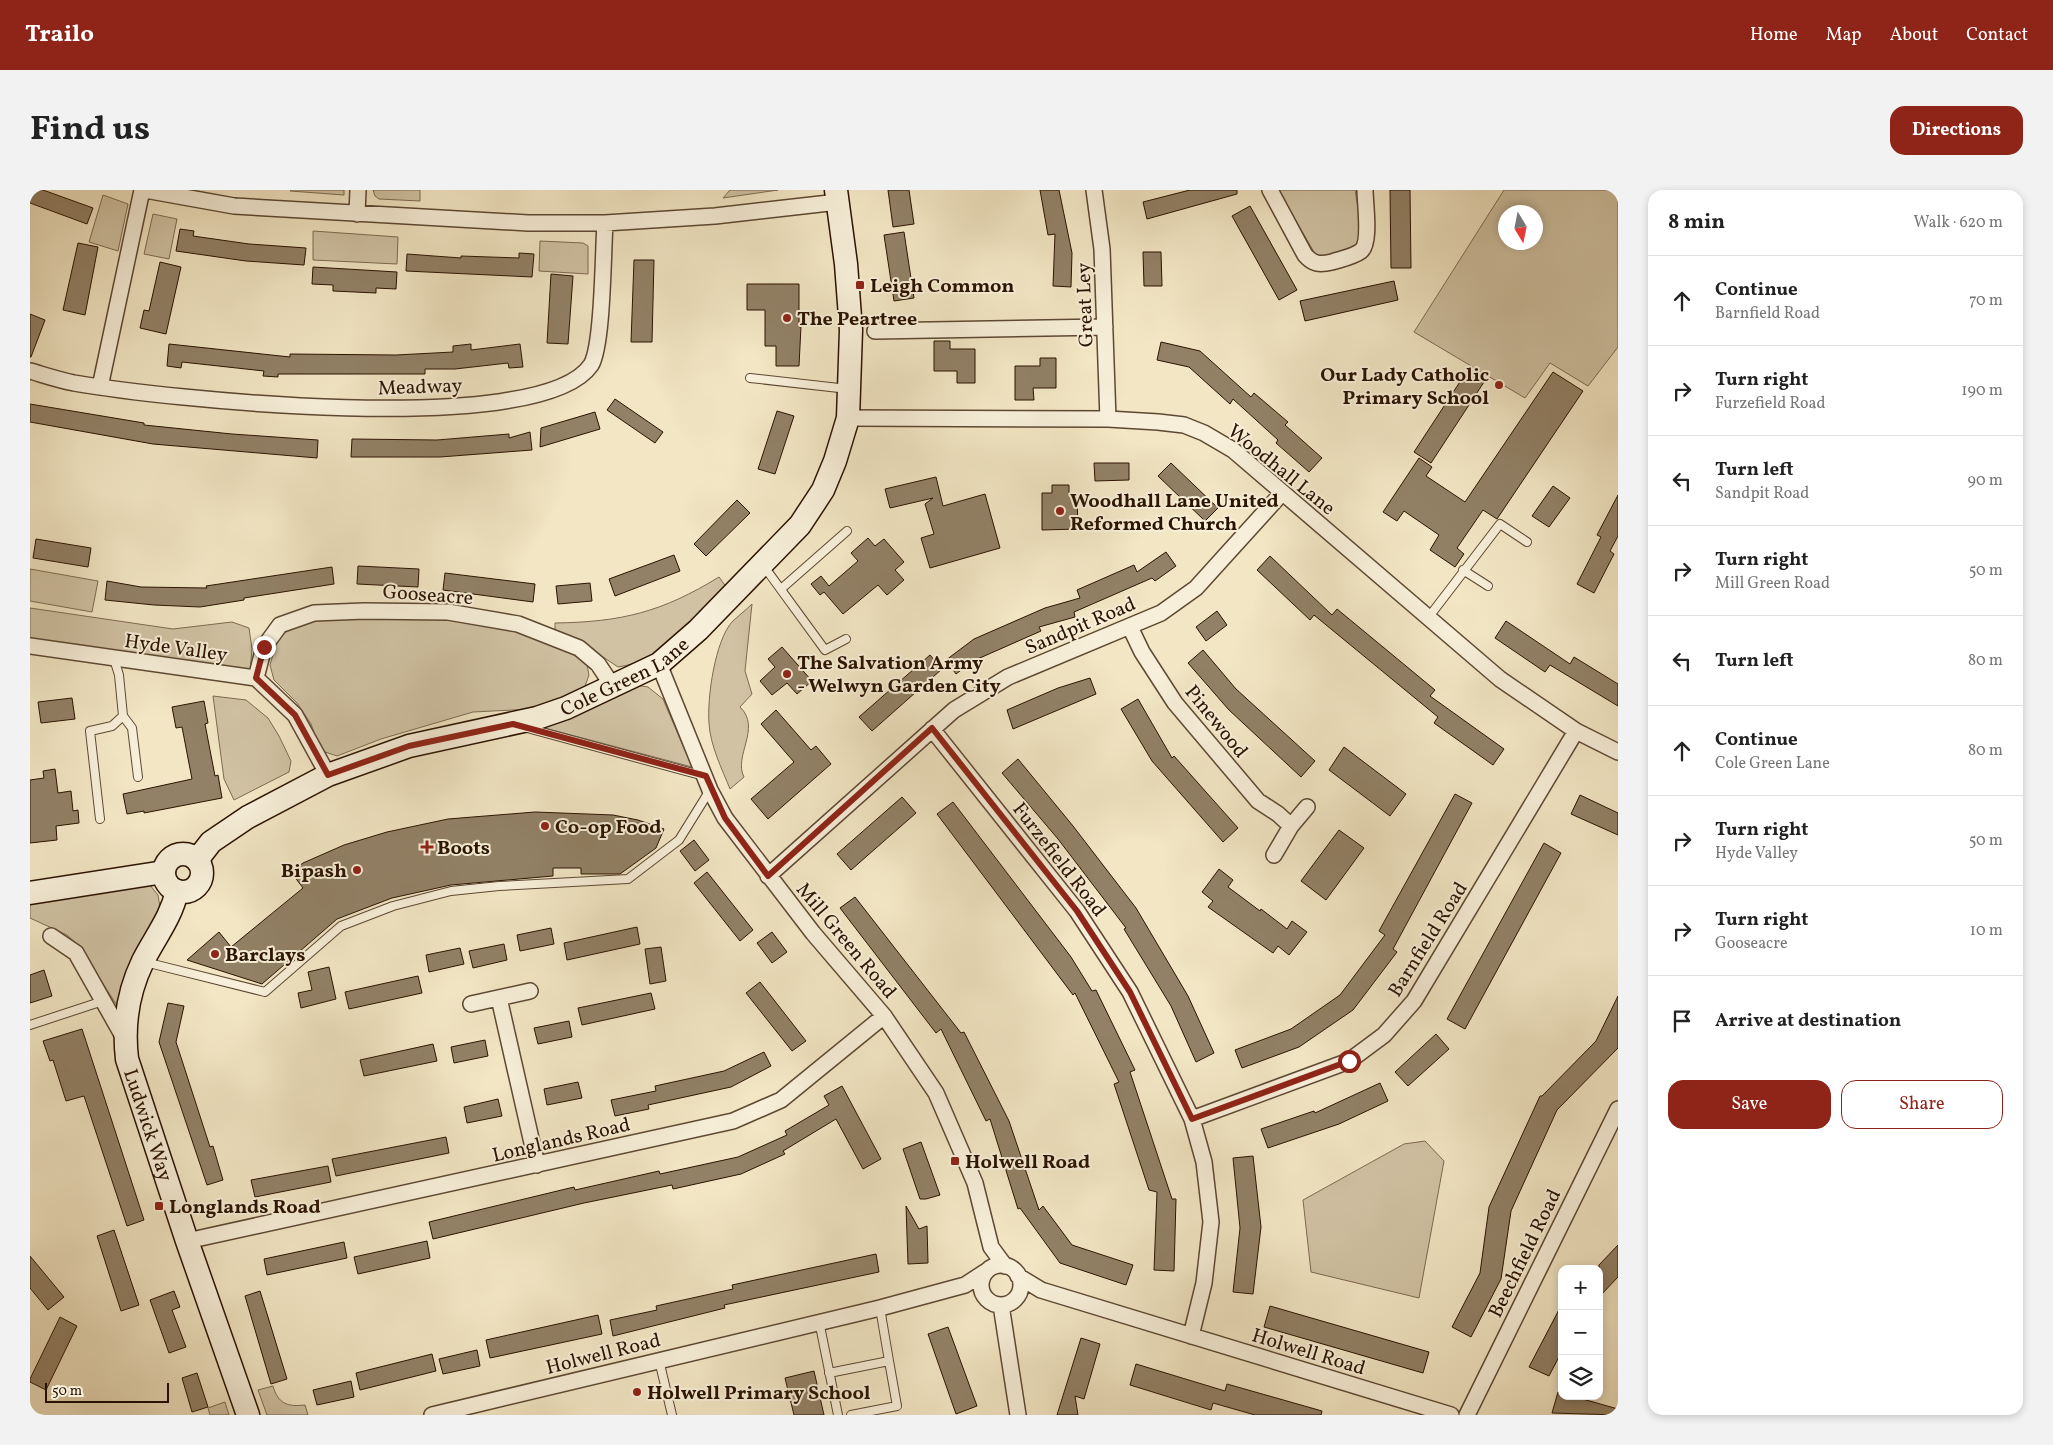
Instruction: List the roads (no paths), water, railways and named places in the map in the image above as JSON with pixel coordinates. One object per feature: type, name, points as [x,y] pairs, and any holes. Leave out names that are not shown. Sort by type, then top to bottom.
[{"type":"street","points":[[100,387],[144,190],[234,206],[528,223],[605,223],[715,216],[837,196]]},
{"type":"street","points":[[357,214],[358,190]]},
{"type":"street","name":"Great Ley","points":[[1094,190],[1102,249],[1108,419]]},
{"type":"street","points":[[1270,190],[1305,254],[1311,262],[1321,265],[1352,256],[1363,250],[1367,240],[1364,190]]},
{"type":"street","name":"Cole Green Lane","points":[[197,860],[211,842],[248,817],[328,775],[409,746],[513,724],[566,708],[659,664],[698,630],[763,564],[812,509],[823,490],[835,461],[848,418],[851,330],[846,264],[837,196]]},
{"type":"street","name":"Meadway","points":[[30,370],[71,383],[100,387],[213,400],[332,408],[463,405],[505,401],[559,388],[581,375],[591,364],[596,352],[605,223]]},
{"type":"street","points":[[875,330],[1105,327]]},
{"type":"street","name":"Woodhall Lane","points":[[848,418],[1108,419],[1184,425],[1204,432],[1233,450],[1500,679],[1576,731],[1618,752]]},
{"type":"street","name":"Sandpit Road","points":[[768,876],[954,710],[1008,677],[1130,627],[1161,612],[1196,588],[1282,494]]},
{"type":"street","name":"Gooseacre","points":[[256,678],[264,647],[280,625],[314,614],[364,610],[439,612],[518,624],[579,648],[598,664],[612,685]]},
{"type":"street","name":"Pinewood","points":[[1130,627],[1142,652],[1175,703],[1258,801],[1278,814],[1291,826]]},
{"type":"street","name":"Hyde Valley","points":[[30,646],[256,678]]},
{"type":"street","name":"Mill Green Road","points":[[659,664],[708,783],[737,837],[813,933],[884,1016],[936,1093],[974,1183],[991,1247],[1005,1266]]},
{"type":"street","points":[[256,678],[295,715],[328,775]]},
{"type":"street","name":"Furzefield Road","points":[[932,728],[1077,911],[1130,992],[1192,1119],[1204,1162],[1210,1222],[1204,1283],[1191,1336]]},
{"type":"street","name":"Barnfield Road","points":[[1192,1119],[1349,1061],[1384,1035],[1414,1001],[1576,731]]},
{"type":"street","points":[[1274,856],[1291,826],[1307,807]]},
{"type":"street","points":[[184,854],[197,860],[202,870],[201,881],[193,890],[177,891],[167,883],[164,872],[170,859],[184,854]]},
{"type":"street","points":[[30,893],[164,872]]},
{"type":"street","name":"Ludwick Way","points":[[177,891],[170,914],[143,962],[126,1013],[124,1038],[127,1059],[187,1241],[248,1415]]},
{"type":"street","points":[[51,936],[76,954],[124,1038]]},
{"type":"street","points":[[471,1004],[530,991]]},
{"type":"street","points":[[499,998],[537,1165]]},
{"type":"street","name":"Longlands Road","points":[[187,1241],[733,1121],[781,1100],[884,1016]]},
{"type":"street","name":"Beechfield Road","points":[[1467,1415],[1618,1109]]},
{"type":"street","name":"Mill Green Road","points":[[986,1271],[991,1247]]},
{"type":"street","points":[[1007,1302],[1020,1290],[1018,1276],[1005,1266],[997,1266],[986,1271],[982,1279],[982,1292],[988,1300],[1007,1302],[1041,1290]]},
{"type":"street","name":"Holwell Road","points":[[432,1415],[819,1321],[880,1308],[964,1285],[986,1271]]},
{"type":"street","name":"Holwell Road","points":[[1018,1276],[1041,1290],[1451,1415]]},
{"type":"street","points":[[1007,1302],[1018,1415]]},
{"type":"lane","points":[[750,378],[850,389]]},
{"type":"lane","points":[[1428,618],[1500,524],[1527,542]]},
{"type":"lane","points":[[781,589],[847,531]]},
{"type":"lane","points":[[763,564],[825,650],[846,639]]},
{"type":"lane","points":[[1463,570],[1488,586]]},
{"type":"lane","points":[[114,659],[119,675],[123,716],[132,728],[138,777]]},
{"type":"lane","points":[[100,819],[90,731],[112,726],[123,716]]},
{"type":"lane","points":[[143,962],[265,992],[341,926],[393,906],[451,891],[499,886],[628,879],[679,840],[708,783],[513,724]]},
{"type":"lane","points":[[30,1025],[104,1001]]},
{"type":"lane","points":[[851,1415],[897,1406],[880,1308]]},
{"type":"lane","points":[[819,1321],[838,1415]]},
{"type":"lane","points":[[659,1360],[672,1415]]},
{"type":"lane","points":[[829,1373],[889,1361]]},
{"type":"place","name":"Leigh Common","points":[[860,285]]},
{"type":"place","name":"The Peartree","points":[[787,318]]},
{"type":"place","name":"Our Lady Catholic Primary School","points":[[1499,385]]},
{"type":"place","name":"Woodhall Lane United Reformed Church","points":[[1060,511]]},
{"type":"place","name":"The Salvation Army - Welwyn Garden City","points":[[787,674]]},
{"type":"place","name":"Co-op Food","points":[[545,826]]},
{"type":"place","name":"Boots","points":[[427,847]]},
{"type":"place","name":"Bipash","points":[[357,870]]},
{"type":"place","name":"Barclays","points":[[215,954]]},
{"type":"place","name":"Holwell Road","points":[[955,1161]]},
{"type":"place","name":"Longlands Road","points":[[159,1206]]},
{"type":"place","name":"Holwell Primary School","points":[[637,1392]]}]
